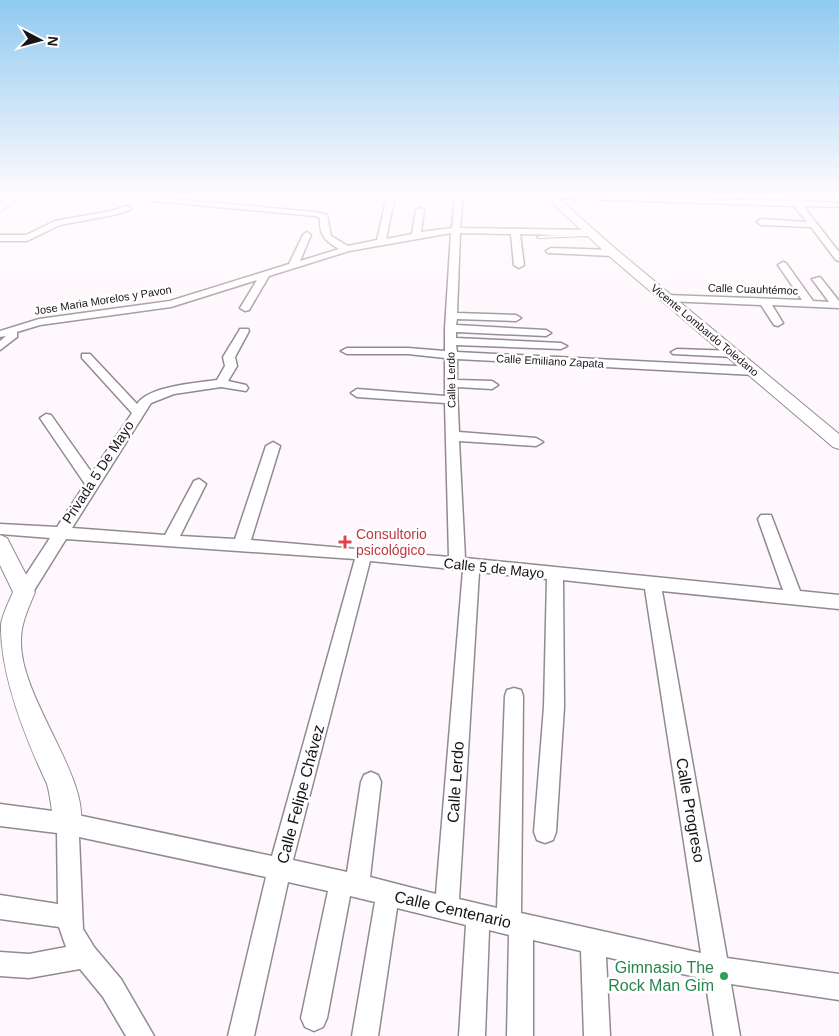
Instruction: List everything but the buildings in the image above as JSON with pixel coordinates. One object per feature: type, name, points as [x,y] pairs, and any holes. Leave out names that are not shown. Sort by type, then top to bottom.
[{"type":"main road","name":"Vicente Lombardo Toledano","points":[[604,244],[839,443]]},
{"type":"main road","points":[[0,543],[24,592],[9,638],[9,654],[13,673],[60,782],[65,797],[68,824]]},
{"type":"street","points":[[293,265],[302,244]]},
{"type":"street","points":[[338,244],[346,249]]},
{"type":"street","name":"Jose Maria Morelos y Pavon","points":[[6,332],[39,322],[171,304],[293,265],[366,244]]},
{"type":"street","name":"Calle Lerdo","points":[[447,908],[464,565],[451,436],[450,328],[455,244]]},
{"type":"street","points":[[517,244],[519,265]]},
{"type":"street","points":[[828,244],[839,258]]},
{"type":"street","points":[[550,251],[613,252]]},
{"type":"street","points":[[783,265],[810,304]]},
{"type":"street","points":[[245,308],[265,274]]},
{"type":"street","points":[[817,278],[838,305]]},
{"type":"street","name":"Calle Cuauhtémoc","points":[[666,298],[838,305]]},
{"type":"street","points":[[764,301],[778,323]]},
{"type":"street","points":[[450,328],[516,318]]},
{"type":"street","points":[[450,328],[546,333]]},
{"type":"street","points":[[450,328],[560,346]]},
{"type":"street","points":[[242,388],[221,383],[231,366],[229,357],[244,330]]},
{"type":"street","points":[[0,348],[13,335],[6,332]]},
{"type":"street","name":"Calle Emiliano Zapata","points":[[346,351],[408,351],[450,356],[754,371]]},
{"type":"street","points":[[677,352],[735,354]]},
{"type":"street","points":[[86,356],[137,411]]},
{"type":"street","name":"Privada 5 De Mayo","points":[[58,534],[146,400],[155,395],[221,383]]},
{"type":"street","points":[[450,383],[492,384]]},
{"type":"street","points":[[356,392],[451,400]]},
{"type":"street","points":[[46,418],[91,482]]},
{"type":"street","points":[[451,436],[536,442]]},
{"type":"street","points":[[241,546],[272,446]]},
{"type":"street","points":[[169,541],[199,484]]},
{"type":"street","points":[[766,519],[794,597]]},
{"type":"street","name":"Calle 5 de Mayo","points":[[0,529],[364,554],[653,585],[839,602]]},
{"type":"street","points":[[24,592],[58,534]]},
{"type":"street","name":"Calle Felipe Chávez","points":[[241,1036],[279,871],[364,554]]},
{"type":"street","points":[[545,832],[545,799],[552,753],[554,707],[554,574]]},
{"type":"street","name":"Calle Progreso","points":[[653,585],[718,969],[727,1036]]},
{"type":"street","points":[[514,696],[515,923],[520,1036]]},
{"type":"street","points":[[314,1018],[349,884],[371,782]]},
{"type":"street","name":"Calle Centenario","points":[[0,815],[68,824],[279,871],[349,884],[478,916],[718,969],[839,987]]},
{"type":"street","points":[[68,824],[69,917],[71,932],[85,956],[112,988],[141,1036]]},
{"type":"street","points":[[365,1036],[388,894]]},
{"type":"street","points":[[0,907],[69,917]]},
{"type":"street","points":[[472,1036],[478,916]]},
{"type":"street","points":[[593,942],[597,1036]]},
{"type":"street","points":[[0,964],[30,966],[85,956]]},
{"type":"place","name":"Consultorio psicológico","points":[[345,542]]},
{"type":"place","name":"Gimnasio The Rock Man Gim","points":[[724,976]]}]
